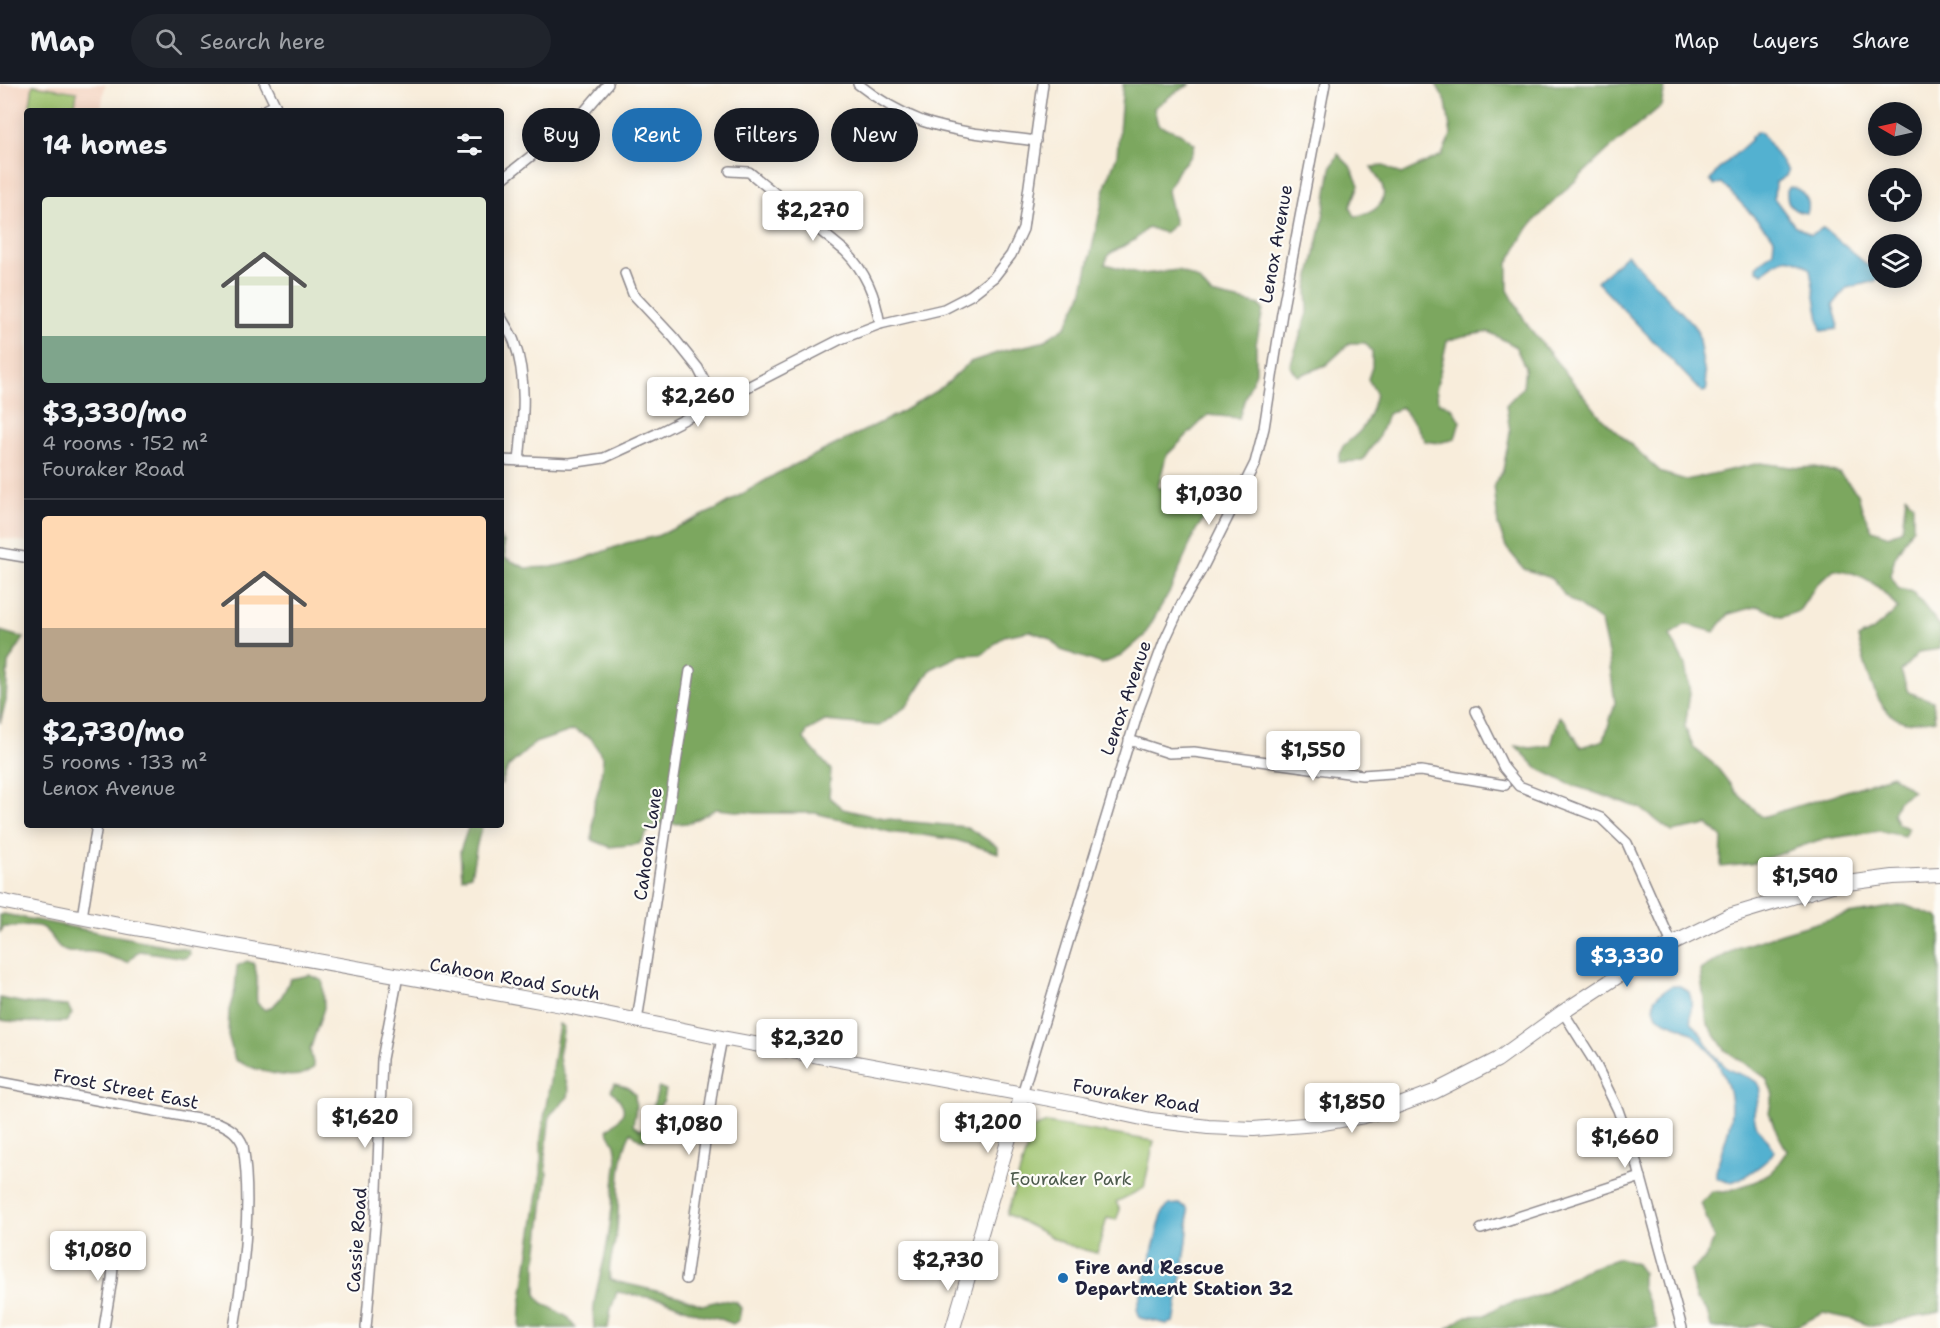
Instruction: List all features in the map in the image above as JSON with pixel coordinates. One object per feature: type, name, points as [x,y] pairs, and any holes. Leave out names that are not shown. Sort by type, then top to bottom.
[{"type":"main road","name":"Fouraker Road","points":[[1022,1094],[1151,1120],[1208,1128],[1253,1129],[1317,1124],[1364,1116],[1434,1092],[1497,1060],[1563,1012],[1632,967],[1729,916],[1832,885],[1893,877],[1940,875]]},
{"type":"main road","name":"Cahoon Road South","points":[[0,901],[562,1005],[722,1038],[1022,1094]]},
{"type":"main road","name":"Lenox Avenue","points":[[953,1328],[1022,1094]]},
{"type":"street","points":[[265,84],[276,108]]},
{"type":"street","points":[[504,178],[578,118],[608,84]]},
{"type":"street","points":[[858,84],[896,109],[922,121],[970,133],[1036,141]]},
{"type":"street","points":[[504,460],[570,463],[604,458],[841,339],[880,324],[944,309],[971,295],[994,277],[1011,255],[1023,230],[1043,84]]},
{"type":"street","name":"Lenox Avenue","points":[[1022,1094],[1129,740],[1164,642],[1255,463],[1264,428],[1280,322],[1325,84]]},
{"type":"street","points":[[730,171],[749,172],[856,262],[872,288],[880,324]]},
{"type":"street","points":[[625,273],[633,294],[698,368],[716,403]]},
{"type":"street","points":[[504,322],[514,340],[521,367],[523,422],[519,461]]},
{"type":"street","points":[[0,553],[24,557]]},
{"type":"street","name":"Cahoon Lane","points":[[637,1021],[690,671]]},
{"type":"street","points":[[1476,711],[1504,768],[1519,786],[1601,818],[1627,843],[1672,944]]},
{"type":"street","points":[[1129,740],[1169,753],[1194,752],[1362,776],[1421,771],[1505,785]]},
{"type":"street","points":[[82,917],[97,828]]},
{"type":"street","name":"Cassie Road","points":[[366,1328],[376,1216],[382,1059],[398,976]]},
{"type":"street","points":[[1563,1012],[1594,1061],[1618,1110],[1641,1177],[1682,1328]]},
{"type":"street","points":[[686,1279],[713,1085],[722,1038]]},
{"type":"street","name":"Frost Street East","points":[[0,1082],[219,1123],[231,1128],[241,1139],[245,1160],[246,1218],[241,1288],[234,1328]]},
{"type":"street","points":[[1481,1229],[1641,1177]]},
{"type":"street","points":[[104,1328],[112,1279],[115,1240]]},
{"type":"shaded area","points":[[0,84],[105,84],[101,108],[24,108],[24,542],[0,538]]},
{"type":"green space","points":[[1123,84],[1191,84],[1154,108],[1158,125],[1180,133],[1195,144],[1191,156],[1178,170],[1167,191],[1175,224],[1164,233],[1148,227],[1135,240],[1109,254],[1105,264],[1142,274],[1178,270],[1198,279],[1211,294],[1260,305],[1263,310],[1256,344],[1256,372],[1239,418],[1208,415],[1166,456],[1158,488],[1181,488],[1196,491],[1215,502],[1196,530],[1171,589],[1144,636],[1121,656],[1102,664],[1061,650],[1049,638],[1030,631],[1004,636],[983,654],[961,655],[931,669],[907,706],[879,726],[825,721],[807,731],[804,739],[831,770],[829,797],[843,809],[902,821],[967,827],[998,847],[998,853],[956,840],[894,833],[815,813],[755,813],[716,809],[689,823],[653,825],[639,844],[610,847],[592,840],[594,804],[600,784],[603,758],[591,738],[574,730],[535,743],[508,767],[504,777],[504,542],[505,558],[526,568],[552,567],[578,561],[626,543],[657,536],[717,509],[776,474],[898,414],[944,386],[970,362],[1042,342],[1066,326],[1082,294],[1106,184],[1117,155]]},
{"type":"green space","points":[[1436,84],[1664,84],[1661,106],[1608,150],[1528,228],[1508,263],[1508,290],[1528,326],[1601,417],[1662,473],[1686,480],[1760,463],[1799,468],[1815,467],[1839,473],[1858,494],[1872,530],[1889,536],[1902,529],[1906,496],[1913,504],[1913,527],[1895,557],[1890,575],[1899,589],[1913,592],[1940,626],[1940,649],[1919,652],[1901,671],[1908,692],[1933,701],[1935,720],[1906,722],[1895,718],[1879,700],[1868,674],[1858,638],[1872,631],[1898,609],[1878,587],[1863,577],[1845,571],[1834,569],[1815,587],[1799,611],[1782,617],[1758,606],[1729,614],[1714,632],[1686,624],[1670,635],[1685,665],[1690,693],[1685,727],[1694,748],[1716,766],[1736,792],[1762,817],[1892,775],[1913,791],[1898,801],[1893,813],[1898,824],[1908,828],[1904,836],[1880,831],[1819,840],[1751,864],[1721,867],[1722,837],[1708,825],[1672,832],[1640,808],[1569,784],[1537,768],[1516,746],[1531,748],[1551,745],[1559,716],[1565,721],[1581,747],[1604,740],[1615,703],[1601,622],[1565,596],[1551,578],[1524,569],[1506,547],[1498,525],[1494,484],[1503,470],[1510,432],[1506,405],[1523,387],[1525,367],[1515,346],[1489,332],[1447,341],[1436,390],[1439,402],[1452,408],[1460,421],[1455,439],[1438,443],[1425,441],[1401,407],[1388,414],[1378,438],[1362,461],[1339,462],[1343,446],[1354,437],[1368,419],[1376,393],[1368,379],[1372,367],[1372,351],[1365,343],[1350,343],[1326,365],[1298,376],[1290,366],[1308,312],[1307,289],[1322,223],[1331,168],[1338,154],[1350,166],[1359,185],[1350,207],[1355,216],[1375,209],[1382,201],[1383,189],[1371,167],[1384,166],[1401,174],[1442,155],[1451,135],[1446,102]]},
{"type":"green space","points":[[33,85],[77,92],[74,108],[29,108]]},
{"type":"green space","points":[[0,631],[24,638],[8,663],[6,701],[0,723]]},
{"type":"green space","points":[[468,828],[482,828],[471,875],[462,878],[460,851]]},
{"type":"green space","points":[[1904,905],[1938,917],[1940,920],[1940,1312],[1912,1317],[1891,1324],[1870,1326],[1856,1320],[1823,1313],[1799,1325],[1785,1328],[1774,1328],[1759,1323],[1746,1328],[1711,1328],[1707,1311],[1696,1300],[1690,1271],[1705,1259],[1714,1239],[1701,1203],[1712,1191],[1725,1192],[1754,1182],[1773,1171],[1787,1151],[1769,1112],[1773,1094],[1766,1078],[1725,1050],[1707,1023],[1700,970],[1737,948],[1782,933],[1847,914]]},
{"type":"green space","points":[[0,915],[189,950],[190,954],[185,958],[140,951],[128,962],[96,953],[68,952],[60,948],[41,927],[27,925],[4,927],[0,932]]},
{"type":"green space","points":[[247,961],[253,963],[255,968],[257,1003],[265,1010],[278,1001],[290,979],[310,975],[323,981],[324,1008],[310,1050],[314,1067],[307,1073],[287,1076],[275,1074],[235,1060],[228,1035],[229,1010],[235,990],[237,966]]},
{"type":"green space","points":[[0,998],[25,1003],[68,1006],[72,1014],[66,1022],[0,1020]]},
{"type":"green space","points":[[559,1024],[564,1027],[559,1056],[560,1064],[569,1091],[568,1097],[550,1115],[545,1156],[547,1175],[536,1265],[536,1294],[541,1302],[569,1318],[575,1328],[520,1328],[521,1305],[541,1173],[541,1138]]},
{"type":"green space","points":[[614,1084],[627,1087],[635,1094],[636,1108],[633,1125],[640,1130],[647,1126],[659,1087],[666,1090],[664,1100],[655,1113],[656,1125],[679,1127],[692,1133],[665,1133],[640,1140],[631,1132],[621,1167],[617,1229],[610,1280],[678,1296],[702,1305],[722,1300],[736,1302],[741,1308],[739,1320],[733,1324],[699,1314],[665,1300],[617,1292],[608,1328],[594,1328],[595,1300],[609,1231],[617,1158],[615,1145],[607,1130],[618,1120],[623,1111],[621,1102],[611,1090]]},
{"type":"green space","name":"Fouraker Park","points":[[1047,1123],[1154,1141],[1144,1188],[1116,1202],[1120,1210],[1116,1220],[1107,1218],[1097,1253],[1069,1246],[1007,1214],[1033,1128]]},
{"type":"green space","points":[[1619,1258],[1636,1264],[1642,1272],[1642,1287],[1658,1328],[1448,1328],[1466,1316],[1485,1315],[1502,1305],[1526,1300],[1549,1291],[1582,1271]]},
{"type":"water","points":[[1758,131],[1761,132],[1788,171],[1786,176],[1775,183],[1774,198],[1794,225],[1811,235],[1823,228],[1868,266],[1868,283],[1847,288],[1833,305],[1838,323],[1837,329],[1821,331],[1808,267],[1795,260],[1784,259],[1774,263],[1763,273],[1757,270],[1756,267],[1773,251],[1774,238],[1722,183],[1714,185],[1710,181],[1717,171],[1751,140],[1751,137]]},
{"type":"water","points":[[1790,187],[1799,190],[1805,196],[1808,204],[1807,213],[1794,209],[1789,203],[1787,190]]},
{"type":"water","points":[[1627,254],[1697,329],[1706,391],[1700,390],[1597,282]]},
{"type":"water","points":[[1671,986],[1680,986],[1689,992],[1691,1021],[1718,1059],[1727,1068],[1752,1079],[1759,1085],[1761,1091],[1754,1116],[1758,1128],[1770,1142],[1774,1151],[1761,1165],[1735,1181],[1726,1182],[1716,1177],[1731,1113],[1728,1087],[1723,1074],[1717,1062],[1700,1041],[1690,1032],[1661,1019],[1654,1009],[1656,997]]},
{"type":"water","points":[[1179,1204],[1187,1208],[1187,1243],[1174,1322],[1167,1324],[1140,1318],[1137,1309],[1163,1211],[1169,1205]]},
{"type":"place","name":"Fire and Rescue Department Station 32","points":[[1063,1278]]}]
